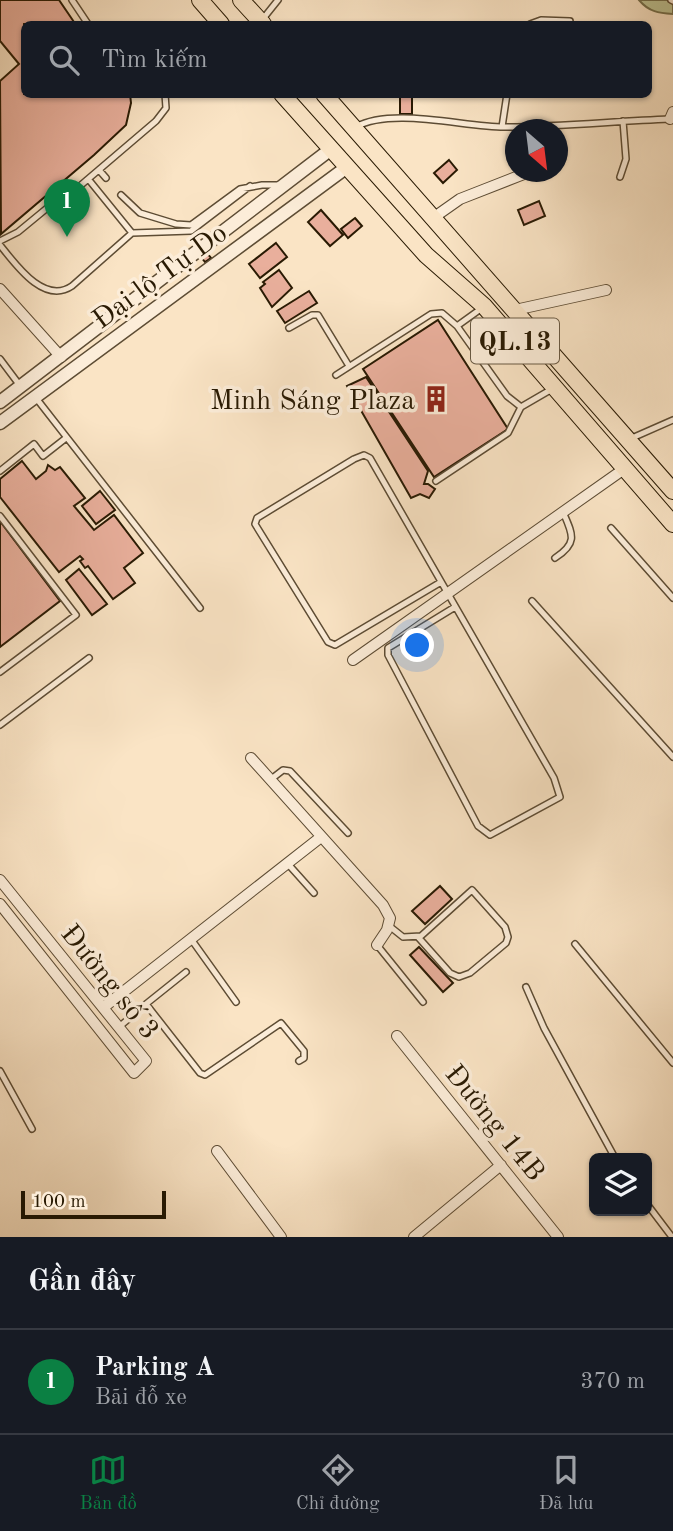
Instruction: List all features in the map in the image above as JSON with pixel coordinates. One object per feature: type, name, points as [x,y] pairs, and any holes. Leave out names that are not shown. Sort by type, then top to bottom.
[{"type":"highway","points":[[200,0],[218,21]]},
{"type":"highway","points":[[241,0],[260,21]]},
{"type":"highway","name":"QL.13","points":[[286,98],[426,255],[484,306],[673,524]]},
{"type":"highway","name":"QL.13","points":[[327,98],[673,491]]},
{"type":"highway","points":[[331,149],[354,129]]},
{"type":"highway","points":[[347,167],[369,147]]},
{"type":"street","name":"Đại lộ Tự Do","points":[[0,402],[331,149]]},
{"type":"street","name":"Đại lộ Tự Do","points":[[0,423],[347,167]]},
{"type":"street","points":[[433,218],[460,199],[505,181]]},
{"type":"street","points":[[0,289],[61,357]]},
{"type":"street","points":[[514,310],[606,290]]},
{"type":"street","points":[[353,660],[624,470]]},
{"type":"street","points":[[251,758],[383,905],[390,918],[377,946]]},
{"type":"street","points":[[104,1007],[321,837]]},
{"type":"street","name":"Đường số 3","points":[[0,880],[146,1061],[134,1073],[1,906]]},
{"type":"street","points":[[1,906],[16,900]]},
{"type":"street","name":"Đường 14B","points":[[397,1036],[558,1237]]},
{"type":"street","points":[[217,1151],[281,1237]]},
{"type":"street","points":[[414,1237],[501,1165]]},
{"type":"lane","points":[[72,0],[86,21]]},
{"type":"lane","points":[[263,21],[278,0]]},
{"type":"lane","points":[[538,21],[570,21]]},
{"type":"lane","points":[[165,98],[166,105],[161,116],[89,180],[0,243],[32,279],[46,289],[67,289],[132,233],[191,231],[250,186]]},
{"type":"lane","points":[[502,127],[506,98]]},
{"type":"lane","points":[[354,129],[373,121],[435,119],[502,127],[672,116]]},
{"type":"lane","points":[[620,177],[626,159],[623,121]]},
{"type":"lane","points":[[99,170],[106,178]]},
{"type":"lane","points":[[89,180],[132,233]]},
{"type":"lane","points":[[121,195],[140,213],[191,225],[240,189],[283,185]]},
{"type":"lane","points":[[457,326],[484,306]]},
{"type":"lane","points":[[336,375],[431,314],[442,313],[457,326],[507,396],[521,407]]},
{"type":"lane","points":[[289,328],[312,315],[318,316],[349,366]]},
{"type":"lane","points":[[0,359],[21,387]]},
{"type":"lane","points":[[436,481],[508,433],[521,407],[554,387]]},
{"type":"lane","points":[[35,397],[200,608]]},
{"type":"lane","points":[[629,440],[673,420]]},
{"type":"lane","points":[[0,471],[34,444],[43,456],[66,438]]},
{"type":"lane","points":[[441,582],[335,645],[328,642],[255,524],[257,518],[364,455],[370,458],[448,594],[558,788],[560,797],[490,835],[478,826],[388,655],[388,648],[399,640],[455,607]]},
{"type":"lane","points":[[555,558],[572,543],[572,533],[563,512]]},
{"type":"lane","points":[[0,516],[76,615],[0,672]]},
{"type":"lane","points":[[611,528],[673,597]]},
{"type":"lane","points":[[532,601],[673,757]]},
{"type":"lane","points":[[0,725],[89,658]]},
{"type":"lane","points":[[270,780],[283,770],[290,771],[348,833]]},
{"type":"lane","points":[[288,864],[314,893]]},
{"type":"lane","points":[[388,925],[403,937],[418,937],[472,890],[505,927],[508,934],[506,943],[470,973],[459,977],[450,973],[418,937]]},
{"type":"lane","points":[[191,939],[236,1002]]},
{"type":"lane","points":[[575,944],[673,1063]]},
{"type":"lane","points":[[377,946],[423,1002]]},
{"type":"lane","points":[[118,1027],[186,972]]},
{"type":"lane","points":[[526,987],[544,1028],[612,1153]]},
{"type":"lane","points":[[146,1004],[203,1075],[281,1023],[304,1051],[304,1058],[299,1061]]},
{"type":"lane","points":[[0,1071],[32,1129]]},
{"type":"lane","points":[[652,1211],[672,1237]]},
{"type":"green space","points":[[639,0],[673,0],[673,14],[654,11]]},
{"type":"building","points":[[0,0],[59,0],[73,21],[21,21],[21,98],[130,98],[131,103],[126,125],[1,234],[0,81],[19,64],[0,41]]},
{"type":"building","points":[[400,98],[412,98],[412,114],[400,114]]},
{"type":"building","points":[[449,160],[457,170],[443,183],[434,173]]},
{"type":"building","points":[[539,201],[545,216],[524,225],[518,210]]},
{"type":"building","points":[[321,210],[343,235],[330,246],[308,222]]},
{"type":"building","points":[[355,218],[362,226],[348,238],[341,229]]},
{"type":"building","points":[[276,243],[287,257],[260,278],[249,264]]},
{"type":"building","points":[[207,253],[211,258],[205,262],[201,257]]},
{"type":"building","points":[[279,270],[292,288],[272,307],[260,288],[265,284],[263,282]]},
{"type":"building","points":[[309,291],[317,303],[285,323],[277,311]]},
{"type":"building","name":"Minh Sáng Plaza","points":[[438,320],[508,429],[434,477],[363,369]]},
{"type":"building","points":[[366,377],[428,471],[424,484],[435,489],[429,498],[420,494],[411,498],[347,386]]},
{"type":"building","points":[[22,461],[36,479],[46,471],[48,465],[55,470],[60,467],[85,498],[74,506],[94,530],[114,515],[143,553],[124,568],[135,583],[113,599],[88,566],[85,568],[80,556],[59,572],[0,497],[0,479]]},
{"type":"building","points":[[100,491],[115,510],[96,524],[82,506]]},
{"type":"building","points":[[0,521],[60,601],[0,647]]},
{"type":"building","points":[[79,569],[107,604],[92,615],[66,580]]},
{"type":"building","points":[[440,886],[452,899],[425,924],[412,911]]},
{"type":"building","points":[[419,947],[453,983],[443,992],[410,955]]},
{"type":"place","name":"Parking A","points":[[67,237]]},
{"type":"place","name":"Minh Sáng Plaza","points":[[436,399]]}]
